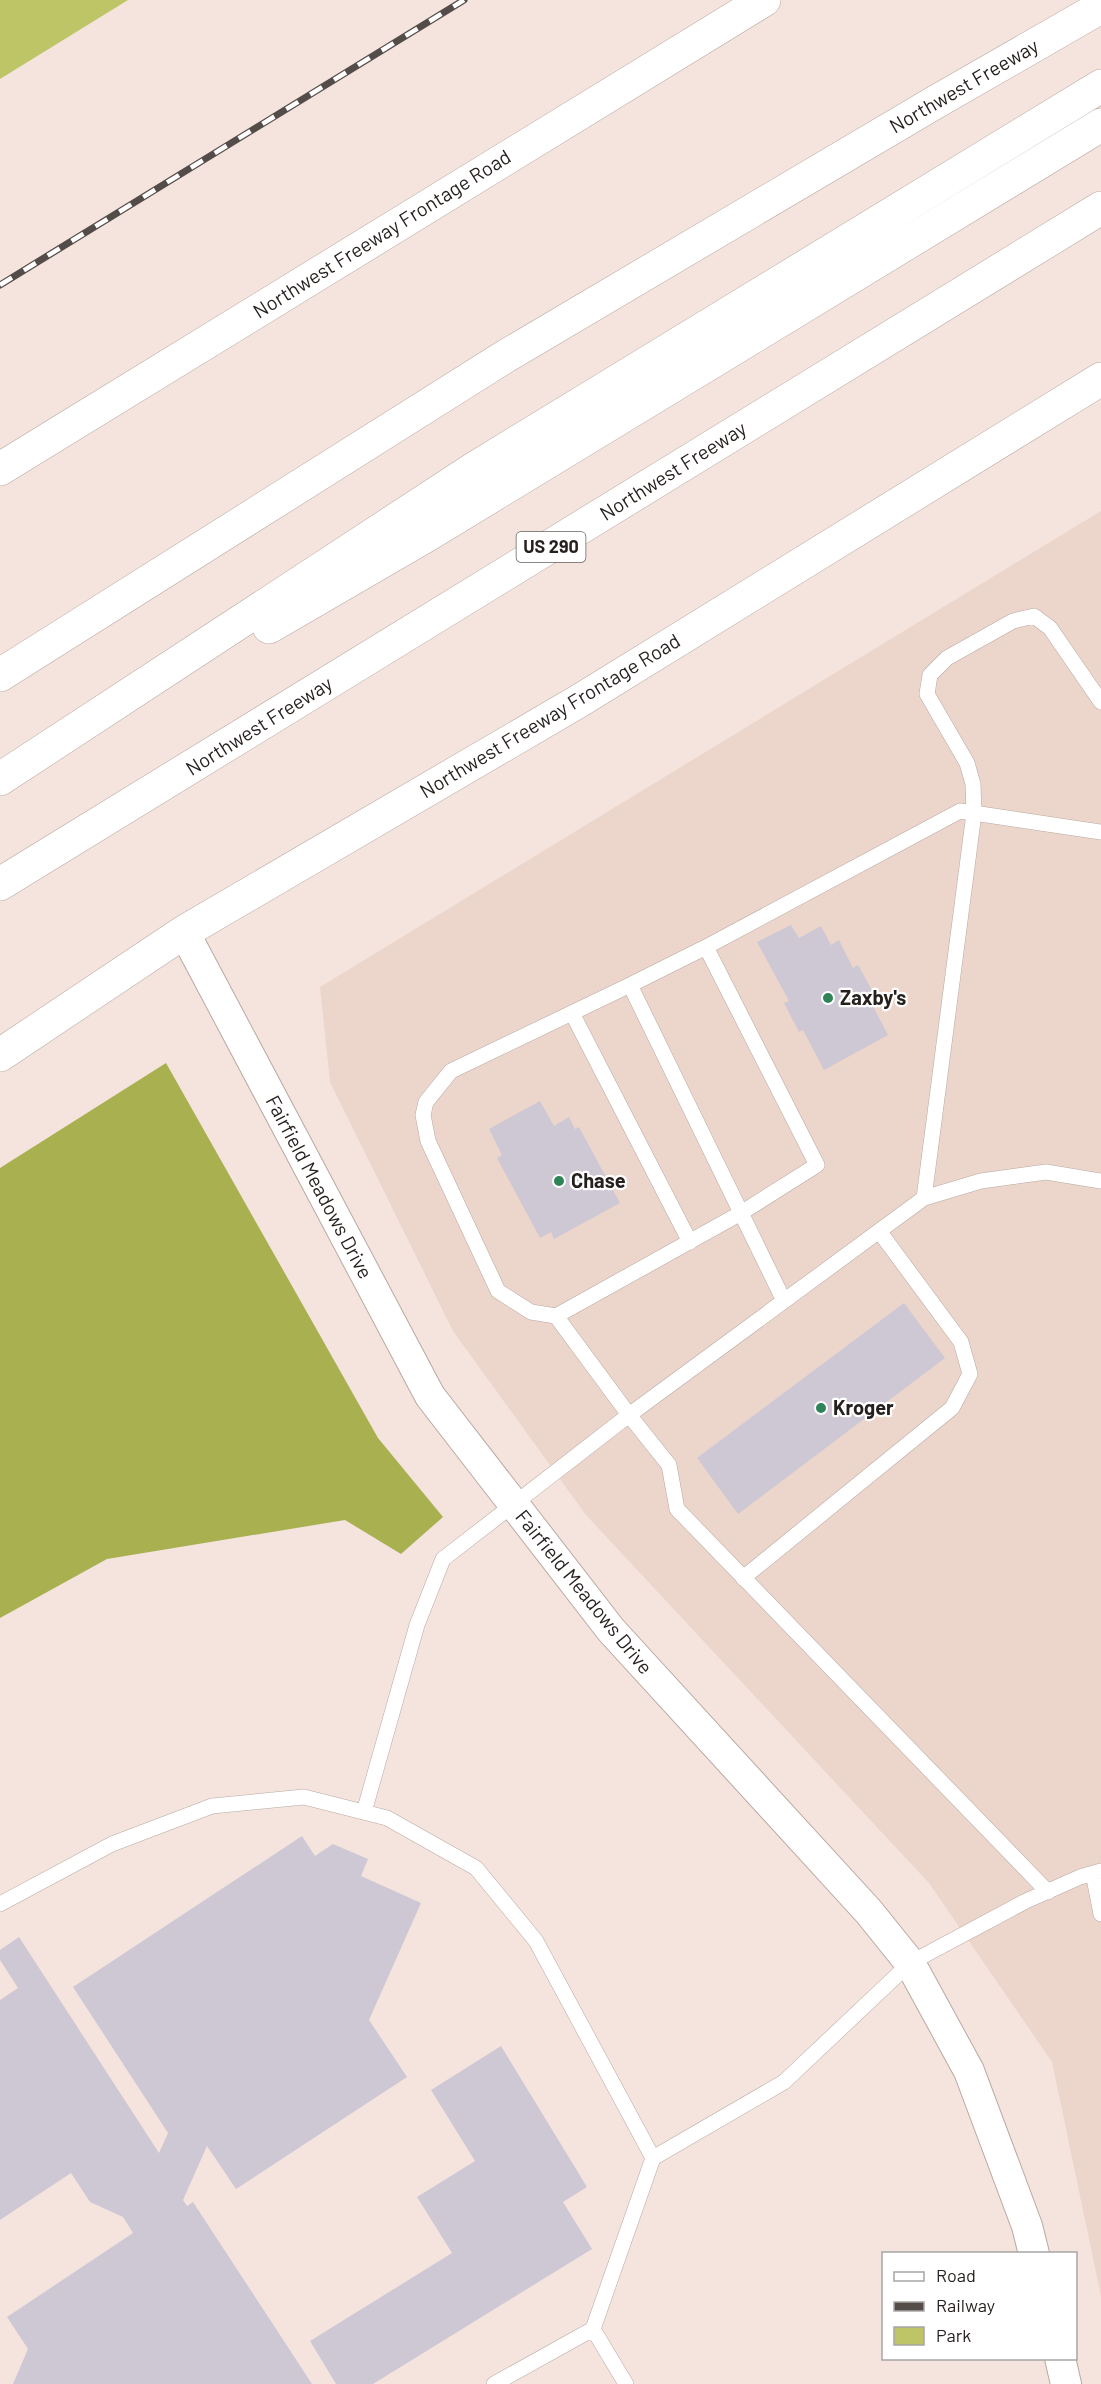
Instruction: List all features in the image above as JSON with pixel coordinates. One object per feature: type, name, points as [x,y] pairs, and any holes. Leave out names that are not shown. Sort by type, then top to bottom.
[{"type":"main road","name":"Northwest Freeway Frontage Road","points":[[0,469],[764,0]]},
{"type":"main road","name":"Northwest Freeway","points":[[0,675],[516,350],[1101,7]]},
{"type":"main road","points":[[0,781],[475,468],[1101,86]]},
{"type":"main road","points":[[0,781],[429,534],[1101,125]]},
{"type":"main road","name":"Northwest Freeway","points":[[0,884],[1101,208]]},
{"type":"main road","name":"Northwest Freeway Frontage Road","points":[[0,1055],[184,932],[579,701],[1101,378]]},
{"type":"street","name":"Fairfield Meadows Drive","points":[[184,932],[430,1396],[611,1630],[869,1912],[910,1964],[969,2071],[1027,2226],[1034,2252]]},
{"type":"street","points":[[1060,2360],[1066,2384]]},
{"type":"lane","points":[[924,1198],[974,813],[973,784],[967,763],[927,694],[930,675],[947,658],[1012,621],[1034,616],[1050,628],[1101,702]]},
{"type":"lane","points":[[706,947],[817,1164],[741,1213],[556,1316],[531,1312],[498,1291],[428,1141],[423,1115],[426,1102],[451,1071],[706,947],[960,811],[1101,831]]},
{"type":"lane","points":[[630,985],[784,1301]]},
{"type":"lane","points":[[572,1013],[690,1242]]},
{"type":"lane","points":[[364,1812],[417,1625],[444,1559],[629,1415],[924,1198],[981,1181],[1046,1173],[1101,1181]]},
{"type":"lane","points":[[743,1578],[952,1408],[970,1374],[961,1342],[879,1231]]},
{"type":"lane","points":[[556,1316],[629,1415],[669,1464],[677,1509],[1048,1892]]},
{"type":"lane","points":[[0,1904],[112,1844],[212,1806],[303,1797],[387,1818],[476,1868],[536,1941],[653,2158]]},
{"type":"lane","points":[[494,2384],[593,2329],[653,2158],[784,2082],[910,1964],[1026,1901],[1097,1872],[1101,1914]]},
{"type":"lane","points":[[593,2329],[626,2384]]},
{"type":"shaded area","points":[[1101,511],[1101,2296],[1052,2062],[929,1883],[586,1515],[453,1331],[330,1082],[320,987]]},
{"type":"green space","points":[[0,0],[128,0],[0,79]]},
{"type":"green space","points":[[166,1063],[378,1438],[443,1517],[401,1554],[345,1520],[107,1559],[0,1618],[0,1168]]},
{"type":"building","name":"Zaxby's","points":[[791,925],[799,938],[821,926],[831,945],[839,940],[853,968],[858,965],[873,992],[867,995],[888,1035],[824,1070],[803,1030],[799,1032],[784,1003],[789,1001],[757,942]]},
{"type":"building","name":"Chase","points":[[540,1101],[554,1126],[569,1117],[575,1129],[579,1127],[620,1203],[554,1239],[551,1232],[540,1238],[497,1158],[502,1155],[489,1129]]},
{"type":"building","name":"Kroger","points":[[904,1303],[945,1358],[738,1514],[697,1458]]},
{"type":"building","points":[[302,1836],[315,1856],[333,1844],[368,1859],[361,1876],[421,1903],[369,2020],[407,2077],[236,2189],[207,2146],[183,2200],[187,2206],[193,2202],[312,2384],[13,2384],[28,2349],[7,2317],[133,2233],[123,2217],[90,2202],[71,2173],[0,2220],[0,2000],[18,1988],[0,1960],[0,1950],[19,1937],[159,2153],[168,2133],[73,1987]]},
{"type":"building","points":[[501,2046],[587,2187],[563,2202],[592,2249],[373,2384],[336,2384],[310,2341],[452,2253],[417,2197],[475,2161],[431,2090]]},
{"type":"railway","points":[[0,285],[464,0]]},
{"type":"place","name":"Zaxby's","points":[[828,998]]},
{"type":"place","name":"Chase","points":[[559,1181]]},
{"type":"place","name":"Kroger","points":[[821,1408]]}]
